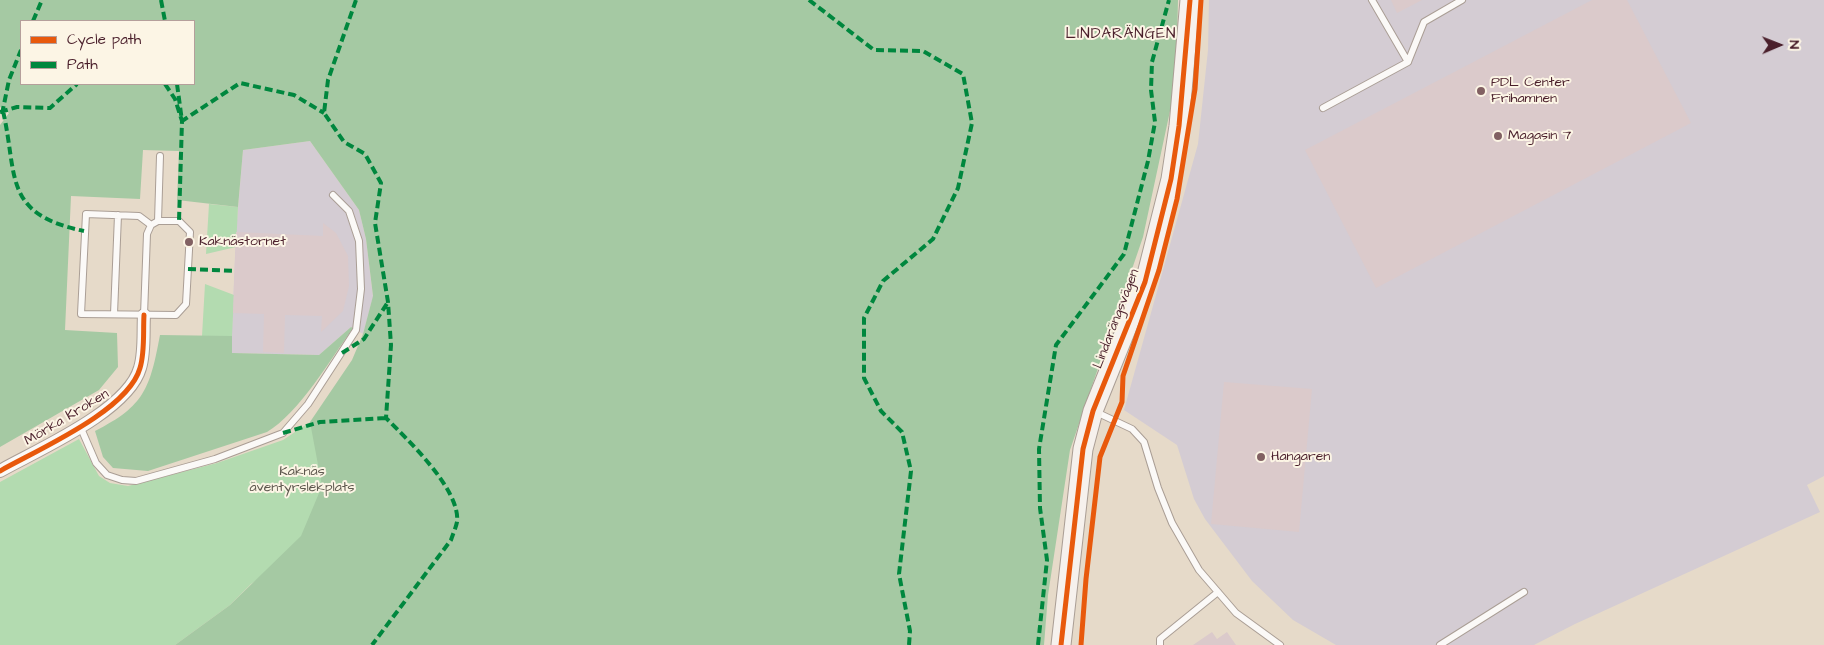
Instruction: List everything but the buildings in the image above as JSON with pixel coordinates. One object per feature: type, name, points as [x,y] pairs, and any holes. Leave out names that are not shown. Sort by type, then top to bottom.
[{"type":"street","name":"Lindarängsvägen","points":[[1060,645],[1083,449],[1093,411],[1145,282],[1160,230],[1171,179],[1179,126],[1190,0]]},
{"type":"street","name":"Mörka Kroken","points":[[0,471],[80,426],[122,398],[137,376],[142,358],[144,315]]},
{"type":"lane","points":[[1372,0],[1408,62]]},
{"type":"lane","points":[[1323,108],[1408,62],[1424,22],[1462,0]]},
{"type":"lane","points":[[158,221],[160,156]]},
{"type":"lane","points":[[80,426],[96,463],[107,475],[122,480],[136,481],[215,459],[283,434],[308,404],[356,330],[361,289],[359,241],[349,211],[333,195]]},
{"type":"lane","points":[[86,214],[139,216],[151,225],[158,221],[179,221],[190,232],[186,304],[176,315],[81,314],[86,214]]},
{"type":"lane","points":[[114,314],[118,215]]},
{"type":"lane","name":"Mörka Kroken","points":[[144,315],[148,234],[151,225]]},
{"type":"lane","points":[[1093,411],[1132,429],[1144,442],[1158,488],[1172,523],[1200,570],[1236,613],[1280,645]]},
{"type":"lane","points":[[1160,645],[1160,639],[1218,592]]},
{"type":"lane","points":[[1440,645],[1524,592]]},
{"type":"shaded area","points":[[1209,0],[1824,0],[1824,476],[1807,485],[1820,512],[1575,624],[1534,645],[1336,645],[1293,620],[1252,581],[1205,519],[1194,499],[1177,445],[1124,410],[1198,144],[1208,50]]},
{"type":"shaded area","points":[[310,141],[359,210],[366,239],[373,297],[363,334],[351,327],[319,355],[231,353],[236,232],[243,150]]},
{"type":"green space","points":[[0,0],[1178,0],[1176,83],[1143,237],[1070,450],[1048,595],[1044,645],[175,645],[230,605],[301,536],[322,486],[310,422],[352,360],[363,334],[373,296],[366,239],[359,210],[310,141],[243,150],[238,207],[177,200],[179,151],[143,150],[140,199],[71,196],[65,330],[117,333],[118,367],[99,390],[0,447],[0,125],[9,113],[0,107]]},
{"type":"green space","points":[[209,204],[238,207],[236,247],[206,254]]},
{"type":"green space","points":[[205,284],[234,295],[232,336],[202,336]]},
{"type":"green space","points":[[351,327],[353,328],[302,399],[291,412],[267,432],[148,471],[113,468],[103,457],[95,431],[125,413],[142,394],[153,369],[160,335],[232,336],[232,353],[319,355]]},
{"type":"green space","name":"Kaknäs äventyrslekplats","points":[[310,422],[349,518],[251,584],[230,605],[175,645],[0,645],[0,482],[79,439],[99,476],[110,483],[128,486],[217,463],[283,440]]},
{"type":"marked path","points":[[33,20],[42,0]]},
{"type":"marked path","points":[[161,0],[165,20]]},
{"type":"marked path","points":[[356,0],[328,80],[324,113],[344,142],[365,154],[381,183],[375,223],[388,302],[391,345],[386,418],[419,452],[442,481],[451,495],[456,509],[457,522],[451,540],[372,645]]},
{"type":"marked path","points":[[809,0],[874,50],[923,51],[963,74],[972,123],[958,188],[933,239],[883,281],[864,318],[864,378],[881,411],[902,432],[911,471],[899,574],[910,631],[909,645]]},
{"type":"marked path","points":[[1038,645],[1047,560],[1040,508],[1039,449],[1056,345],[1124,254],[1148,161],[1155,122],[1151,90],[1152,62],[1169,0]]},
{"type":"marked path","points":[[2,114],[9,80],[20,52]]},
{"type":"marked path","points":[[177,85],[182,121],[240,83],[294,95],[324,113]]},
{"type":"marked path","points":[[0,112],[17,107],[50,108],[76,85]]},
{"type":"marked path","points":[[166,85],[175,99],[182,121],[179,221]]},
{"type":"marked path","points":[[3,111],[14,173],[18,189],[26,203],[39,214],[58,224],[84,231]]},
{"type":"marked path","points":[[188,269],[235,271]]},
{"type":"marked path","points":[[342,353],[364,339],[388,302]]},
{"type":"marked path","points":[[283,433],[320,422],[386,418]]},
{"type":"cycle path","points":[[1061,645],[1083,449],[1093,411],[1145,282],[1171,179],[1179,126],[1190,0]]},
{"type":"cycle path","points":[[1081,645],[1086,579],[1100,457],[1122,402],[1123,376],[1159,270],[1177,199],[1195,89],[1201,0]]},
{"type":"cycle path","points":[[0,471],[79,428],[100,414],[132,384],[142,362],[144,315]]},
{"type":"place","name":"PDL Center Frihamnen","points":[[1481,91]]},
{"type":"place","name":"Magasin 7","points":[[1498,136]]},
{"type":"place","name":"Kaknästornet","points":[[189,242]]},
{"type":"place","name":"Hangaren","points":[[1261,457]]},
{"type":"district","name":"LINDARÄNGEN","points":[[1121,35]]}]
